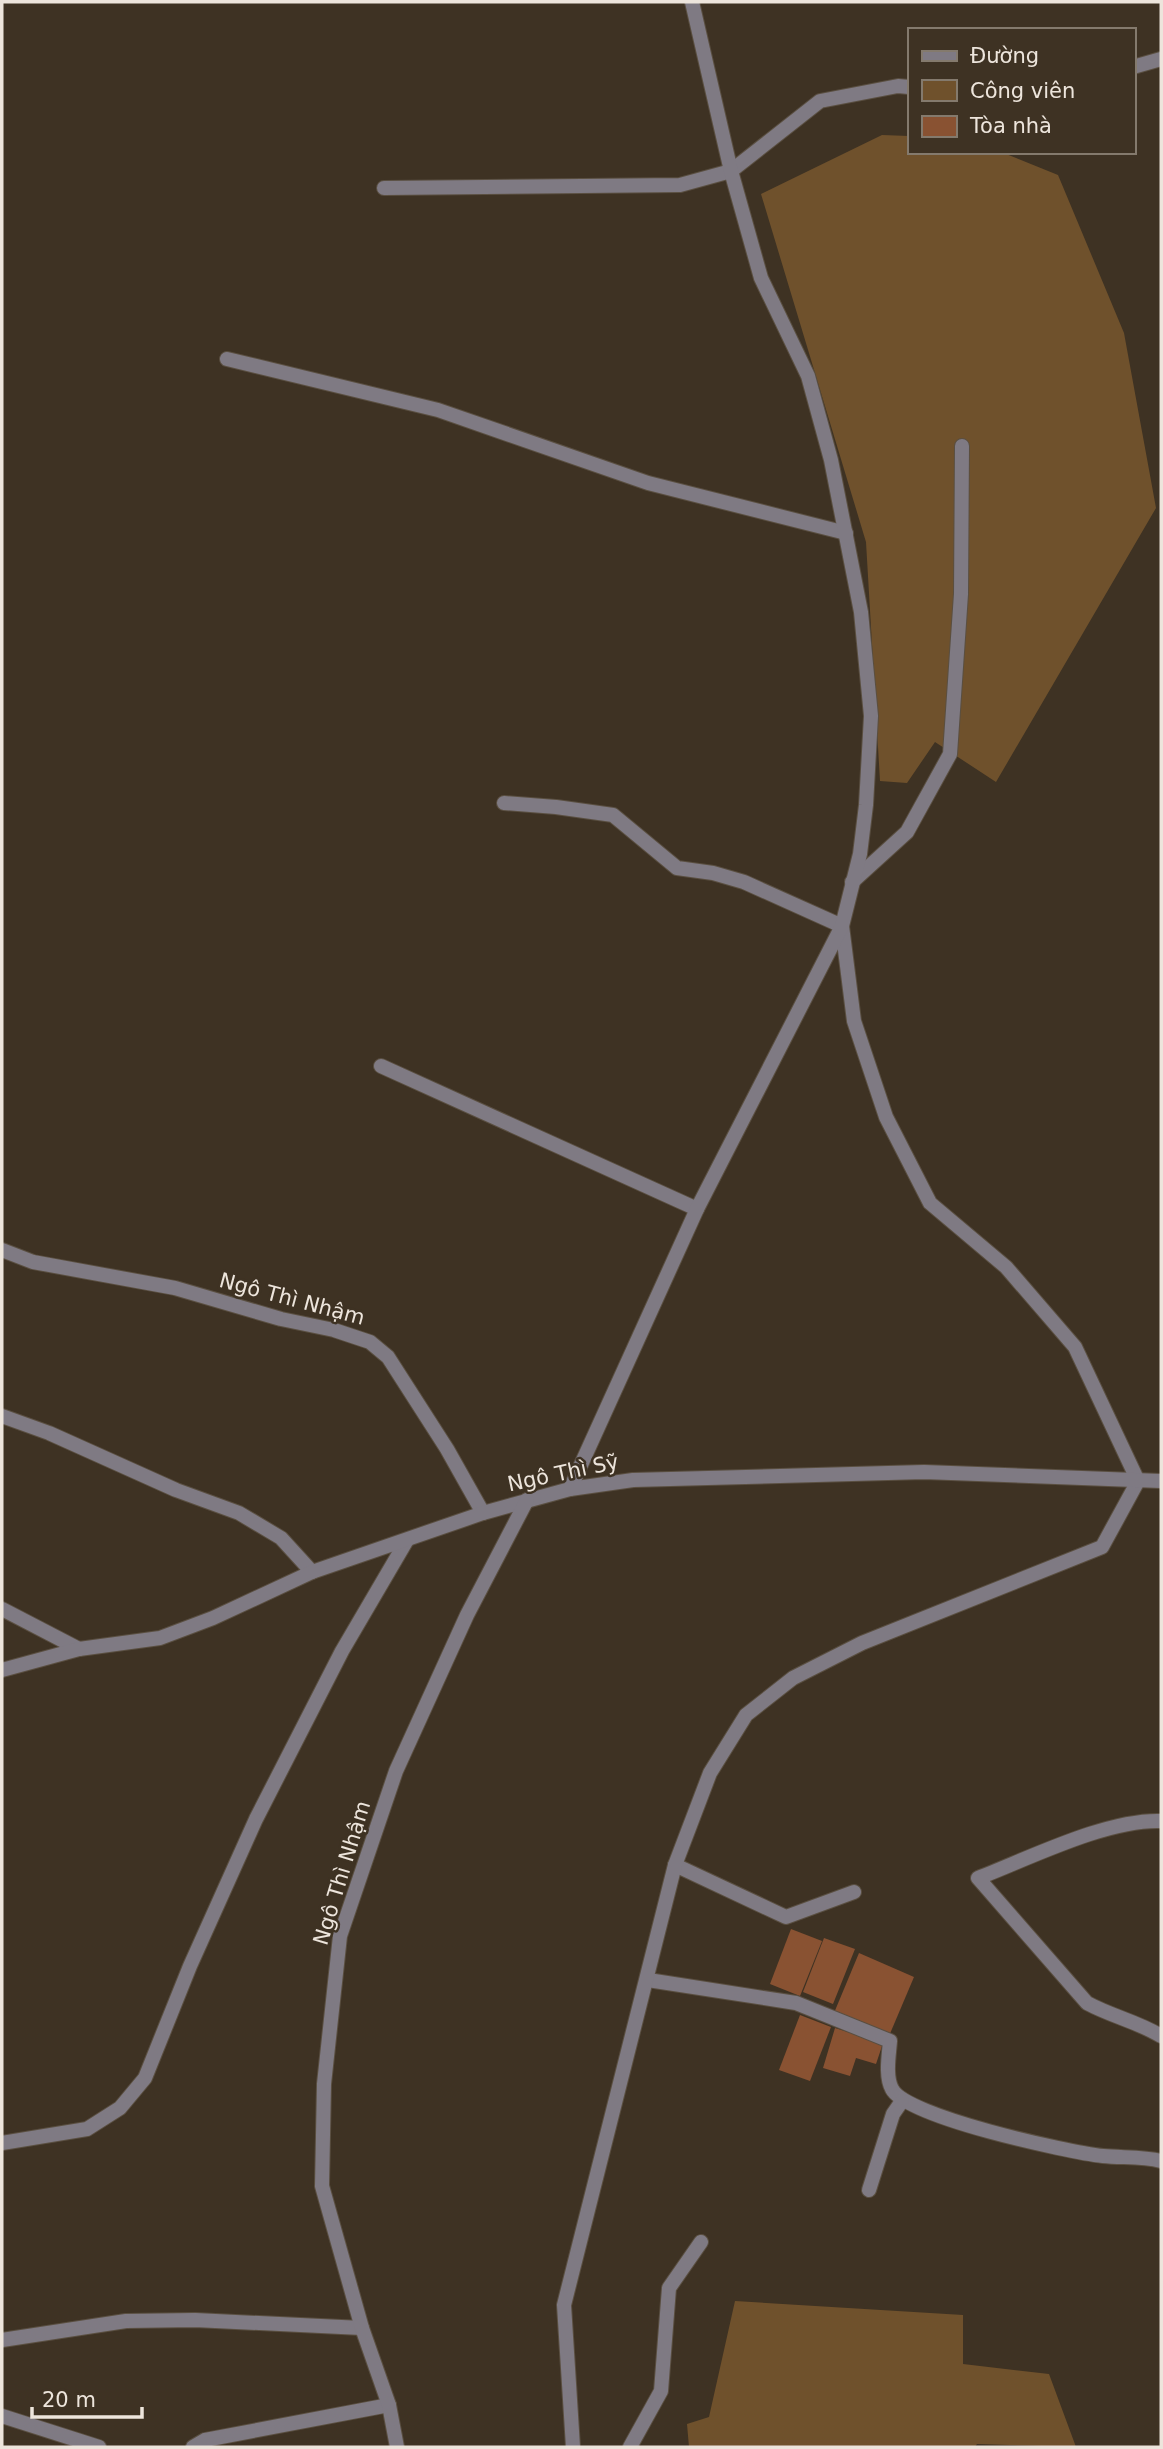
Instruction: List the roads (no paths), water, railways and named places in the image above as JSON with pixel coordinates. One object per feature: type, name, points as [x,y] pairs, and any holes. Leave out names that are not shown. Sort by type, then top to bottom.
[{"type":"street","points":[[570,1489],[697,1209],[842,926],[860,854],[866,805],[871,716],[861,612],[831,460],[808,376],[761,278],[731,171],[692,2]]},
{"type":"street","points":[[1135,66],[1161,60]]},
{"type":"street","points":[[384,188],[680,185],[731,171],[820,102],[898,86],[908,87]]},
{"type":"street","points":[[227,359],[438,410],[648,484],[846,533]]},
{"type":"street","points":[[852,882],[907,832],[950,754],[961,594],[962,446]]},
{"type":"street","points":[[504,803],[556,807],[613,816],[677,868],[713,873],[744,882],[842,926]]},
{"type":"street","points":[[573,2447],[564,2305],[675,1865],[710,1773],[746,1715],[793,1678],[862,1643],[1102,1547],[1138,1481],[1074,1347],[1006,1267],[930,1203],[886,1117],[854,1021],[842,926]]},
{"type":"street","points":[[381,1066],[697,1209]]},
{"type":"street","name":"Ngô Thì Nhậm","points":[[2,1251],[33,1262],[175,1288],[370,1342],[388,1357],[447,1448],[483,1513]]},
{"type":"street","points":[[2,1416],[49,1433],[176,1490],[239,1513],[281,1538],[312,1572]]},
{"type":"street","name":"Ngô Thì Sỹ","points":[[2,1670],[79,1649],[160,1637],[213,1618],[312,1572],[483,1513],[570,1489],[633,1480],[924,1472],[1161,1481]]},
{"type":"street","name":"Ngô Thì Nhậm","points":[[397,2447],[389,2405],[362,2328],[322,2186],[324,2084],[341,1936],[396,1771],[467,1615],[527,1500]]},
{"type":"street","points":[[2,2143],[87,2129],[120,2108],[145,2078],[190,1966],[256,1819],[342,1651],[407,1540]]},
{"type":"street","points":[[2,1609],[79,1649]]},
{"type":"street","points":[[1161,1821],[1143,1820],[1101,1830],[978,1878],[1087,2003],[1107,2014],[1141,2024],[1161,2036]]},
{"type":"street","points":[[675,1865],[786,1917],[855,1892]]},
{"type":"street","points":[[648,1980],[796,2003],[890,2041],[889,2073],[892,2089],[902,2101],[939,2117],[1059,2148],[1104,2156],[1161,2161]]},
{"type":"street","points":[[869,2190],[893,2114],[902,2101]]},
{"type":"street","points":[[630,2447],[661,2391],[669,2288],[701,2242]]},
{"type":"street","points":[[2,2340],[126,2321],[195,2320],[362,2328]]},
{"type":"street","points":[[193,2447],[205,2440],[389,2405]]},
{"type":"street","points":[[2,2416],[99,2447]]}]
